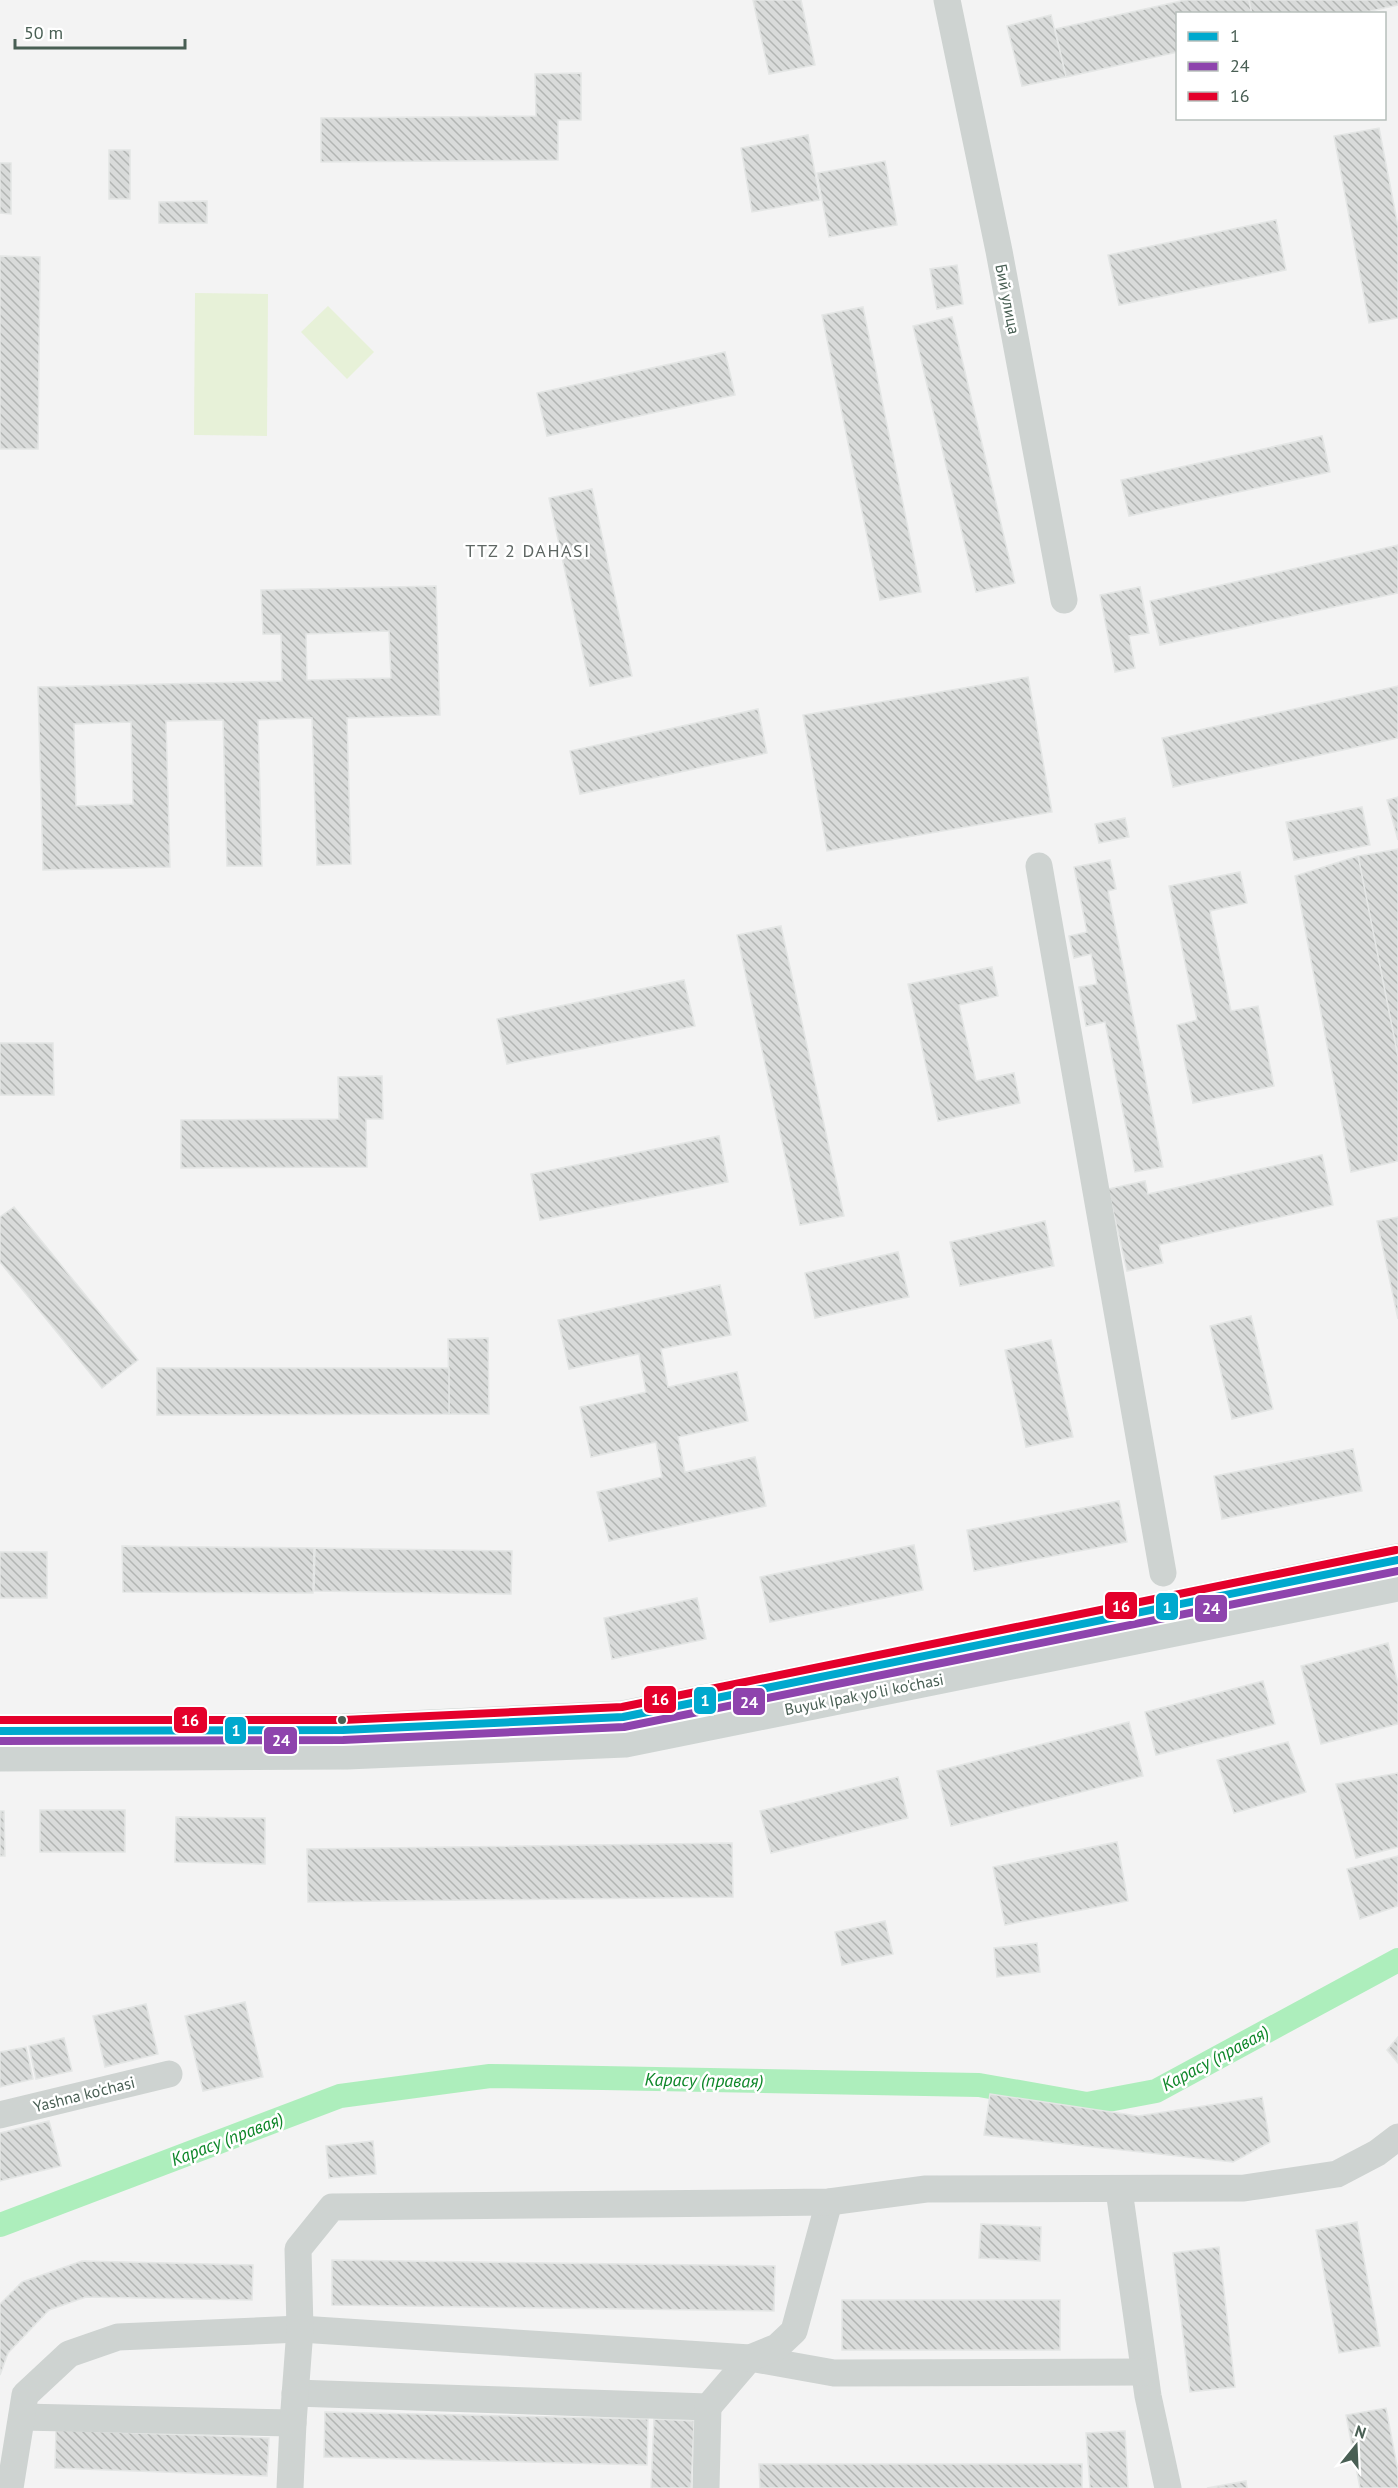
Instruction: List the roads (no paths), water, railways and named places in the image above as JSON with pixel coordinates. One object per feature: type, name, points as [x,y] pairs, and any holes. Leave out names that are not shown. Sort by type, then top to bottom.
[{"type":"main road","name":"Buyuk Ipak yo'li ko'chasi","points":[[0,1731],[344,1730],[623,1717],[1398,1560]]},
{"type":"main road","name":"Buyuk Ipak yo'li ko'chasi","points":[[0,1755],[347,1753],[625,1742],[1398,1585]]},
{"type":"street","name":"Бий улица","points":[[947,0],[999,251],[1064,600]]},
{"type":"street","points":[[1039,866],[1162,1573]]},
{"type":"street","name":"Yashna ko'chasi","points":[[0,2115],[169,2074]]},
{"type":"street","points":[[290,2488],[292,2423],[300,2329],[298,2249],[332,2207],[829,2202],[926,2189],[1244,2188],[1337,2174],[1377,2153],[1398,2137]]},
{"type":"street","points":[[1119,2190],[1148,2397],[1168,2488]]},
{"type":"street","points":[[706,2488],[708,2407],[750,2358],[777,2348],[794,2331],[829,2202]]},
{"type":"street","points":[[10,2488],[25,2395],[69,2354],[118,2337],[300,2329],[750,2358],[834,2373],[1144,2372]]},
{"type":"street","points":[[295,2393],[708,2407]]},
{"type":"street","points":[[22,2417],[292,2423]]},
{"type":"waterway","name":"Карасу (правая)","points":[[0,2225],[340,2096],[490,2076],[979,2085],[1087,2104],[1156,2091],[1398,1960]]},
{"type":"district","name":"TTZ 2 DAHASI","points":[[528,550]]}]
